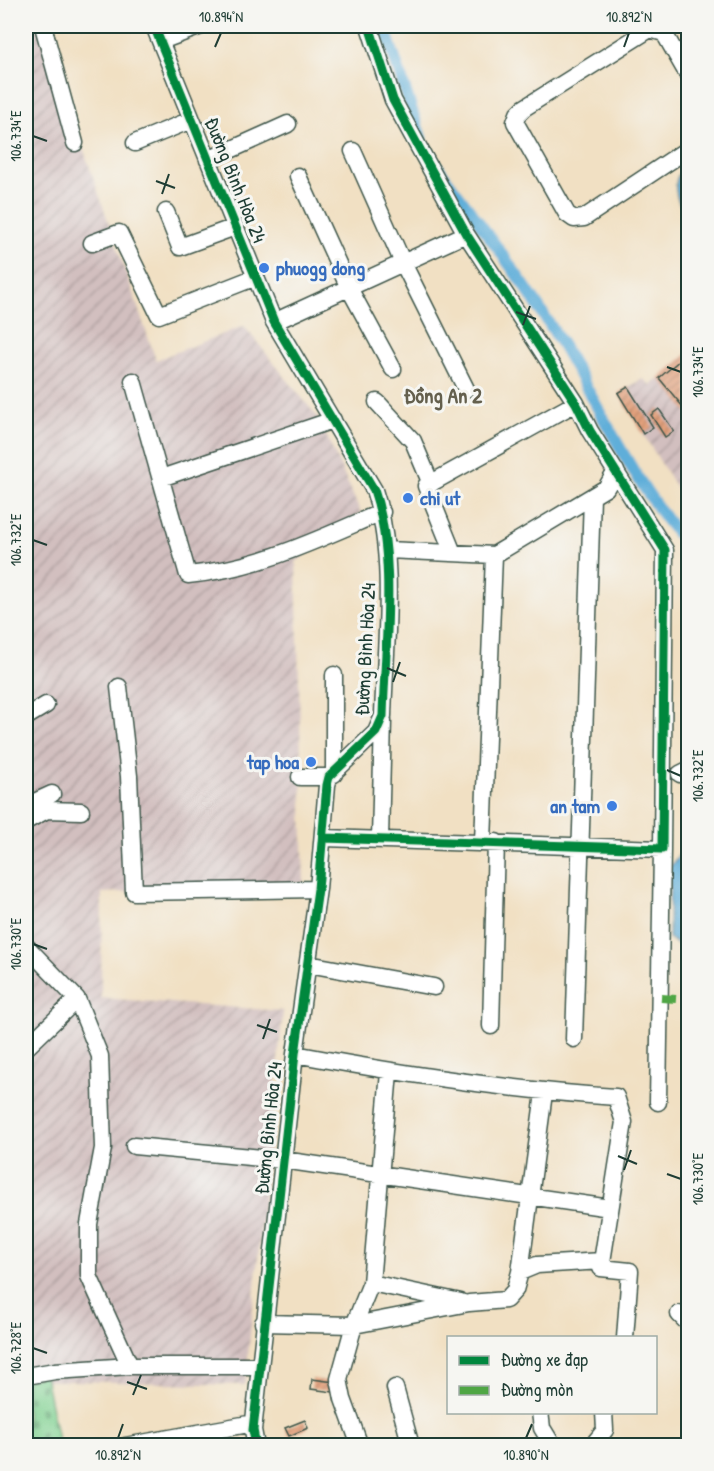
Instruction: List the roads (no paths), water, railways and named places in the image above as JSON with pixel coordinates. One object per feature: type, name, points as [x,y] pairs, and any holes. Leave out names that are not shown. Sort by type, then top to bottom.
[{"type":"street","points":[[43,26],[75,143]]},
{"type":"street","points":[[158,33],[201,26]]},
{"type":"street","points":[[369,26],[393,100],[466,234],[576,403],[665,550],[658,1102]]},
{"type":"street","points":[[688,75],[664,33],[657,28],[644,32],[524,108],[518,114],[515,124],[567,214],[574,219],[584,218],[688,149]]},
{"type":"street","name":"Đường Bình Hòa 24","points":[[158,33],[274,322],[374,490],[382,512],[387,550],[383,716],[376,732],[332,776],[325,793],[324,838],[295,1054],[263,1323],[254,1423],[256,1446]]},
{"type":"street","points":[[135,143],[191,120]]},
{"type":"street","points":[[208,160],[288,124]]},
{"type":"street","points":[[352,151],[403,263],[466,389]]},
{"type":"street","points":[[298,176],[349,288],[393,369]]},
{"type":"street","points":[[166,212],[180,248],[235,227]]},
{"type":"street","points":[[92,243],[119,233],[159,315],[256,277]]},
{"type":"street","points":[[274,322],[466,234]]},
{"type":"street","points":[[133,381],[188,575],[226,572],[281,556],[382,512]]},
{"type":"street","points":[[377,402],[413,441],[431,484]]},
{"type":"street","points":[[453,553],[426,486],[576,403]]},
{"type":"street","points":[[161,478],[333,420]]},
{"type":"street","points":[[387,550],[495,555],[606,488],[616,471]]},
{"type":"street","points":[[574,1040],[592,497]]},
{"type":"street","points":[[491,1026],[490,842],[495,555]]},
{"type":"street","points":[[300,777],[332,776],[334,675]]},
{"type":"street","points":[[119,687],[129,776],[134,892],[318,889]]},
{"type":"street","points":[[26,717],[46,705]]},
{"type":"street","points":[[381,839],[383,716]]},
{"type":"street","points":[[26,806],[52,794]]},
{"type":"street","points":[[26,821],[47,810],[81,811]]},
{"type":"street","points":[[324,838],[582,844],[662,849]]},
{"type":"street","points":[[26,946],[77,999],[100,1056],[103,1148],[89,1224],[89,1276],[130,1366]]},
{"type":"street","points":[[308,964],[434,987]]},
{"type":"street","points":[[26,1047],[77,999]]},
{"type":"street","points":[[295,1054],[389,1072],[544,1093],[616,1097],[624,1122],[601,1268],[630,1271],[626,1336]]},
{"type":"street","points":[[360,1446],[339,1379],[354,1325],[371,1283],[389,1072]]},
{"type":"street","points":[[263,1323],[354,1325],[469,1303],[506,1300],[515,1290],[520,1272],[544,1093]]},
{"type":"street","points":[[134,1146],[283,1160],[610,1208]]},
{"type":"street","points":[[520,1272],[537,1265],[602,1261]]},
{"type":"street","points":[[371,1283],[469,1303]]},
{"type":"street","points":[[26,1376],[56,1371],[130,1366],[260,1366]]},
{"type":"street","points":[[395,1388],[411,1446]]},
{"type":"street","points":[[540,1414],[542,1428],[553,1446]]},
{"type":"street","points":[[591,1446],[605,1430],[604,1414]]},
{"type":"street","points":[[125,1446],[254,1423]]},
{"type":"water","points":[[688,163],[688,219],[677,197],[676,183],[678,176]]},
{"type":"water","points":[[688,843],[688,952],[669,938],[670,867]]},
{"type":"waterway","points":[[384,26],[421,138]]},
{"type":"waterway","points":[[433,161],[530,295],[560,341],[635,473],[669,523],[688,546]]},
{"type":"place","name":"phuogg dong","points":[[264,268]]},
{"type":"place","name":"chi ut","points":[[408,498]]},
{"type":"place","name":"tap hoa","points":[[311,762]]},
{"type":"place","name":"an tam","points":[[612,806]]},
{"type":"district","name":"Đồng An 2","points":[[443,396]]}]
